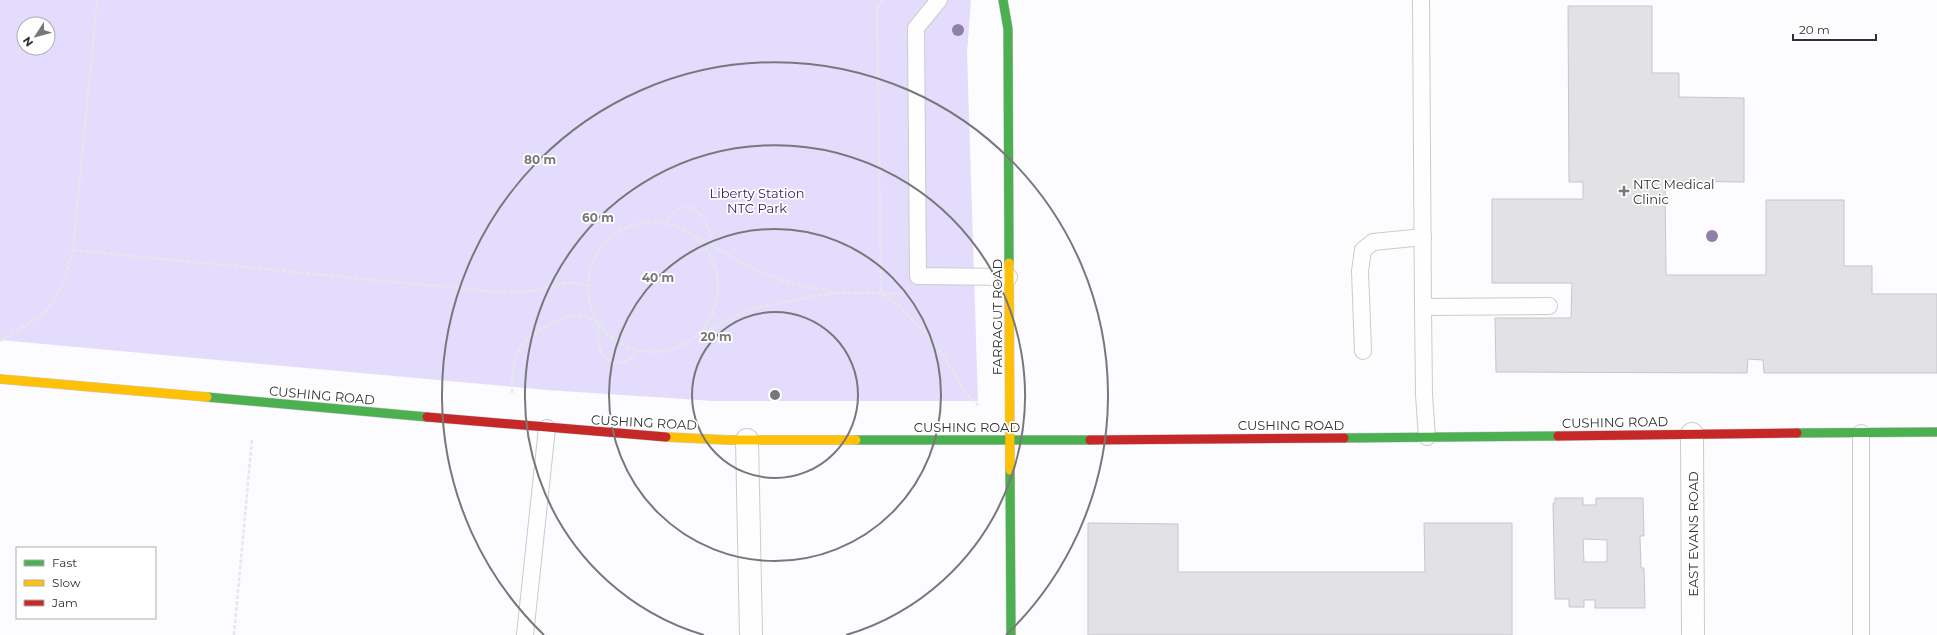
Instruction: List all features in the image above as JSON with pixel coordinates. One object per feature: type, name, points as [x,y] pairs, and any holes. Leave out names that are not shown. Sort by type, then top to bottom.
[{"type":"street","name":"FARRAGUT ROAD","points":[[1003,0],[1008,29],[1011,635]]},
{"type":"street","name":"CUSHING ROAD","points":[[0,379],[627,435],[747,440],[1010,441],[1937,432]]},
{"type":"street","name":"EAST EVANS ROAD","points":[[1692,434],[1693,635]]},
{"type":"street","points":[[747,440],[751,635]]},
{"type":"lane","points":[[939,0],[916,28],[918,276],[1009,277]]},
{"type":"lane","points":[[1421,0],[1424,396],[1427,437]]},
{"type":"lane","points":[[1363,351],[1360,271],[1363,250],[1368,244],[1373,242],[1423,237]]},
{"type":"lane","points":[[1423,307],[1549,306]]},
{"type":"lane","points":[[525,635],[547,428]]},
{"type":"lane","points":[[1861,433],[1861,635]]},
{"type":"path","points":[[0,341],[45,313],[64,283],[73,250],[97,0]]},
{"type":"path","points":[[881,293],[877,9],[882,0]]},
{"type":"path","points":[[666,223],[672,214],[679,209],[688,206],[702,215],[709,225],[710,244]]},
{"type":"path","points":[[834,293],[797,285],[760,273],[690,233],[666,223],[654,222],[635,224],[623,229],[610,238],[600,249],[592,265],[588,286],[591,308],[599,324],[607,334],[620,344],[638,351],[663,352],[675,349],[693,340],[742,312],[764,306],[834,293],[905,294]]},
{"type":"path","points":[[690,233],[708,252],[715,265],[719,288],[717,302],[711,319],[693,340]]},
{"type":"path","points":[[73,250],[496,292],[524,293],[568,282],[588,286]]},
{"type":"path","points":[[881,293],[902,309],[919,326],[944,356],[965,392],[978,405]]},
{"type":"path","points":[[512,393],[514,363],[523,344],[547,325],[569,318],[585,316],[599,324]]},
{"type":"path","points":[[599,324],[598,340],[605,358],[612,363],[632,359],[638,351]]},
{"type":"path","points":[[234,635],[252,439]]},
{"type":"green space","name":"Liberty Station NTC Park","points":[[0,0],[971,0],[967,53],[978,401],[713,401],[547,390],[0,340]]},
{"type":"building","name":"NTC Medical Clinic","points":[[1568,6],[1652,6],[1652,73],[1679,73],[1679,97],[1744,98],[1744,182],[1665,181],[1666,275],[1766,275],[1766,200],[1844,200],[1844,266],[1872,266],[1872,294],[1937,294],[1937,373],[1764,373],[1763,360],[1748,359],[1747,373],[1496,372],[1495,318],[1571,318],[1572,283],[1492,283],[1492,199],[1583,199],[1583,182],[1569,182]]},
{"type":"building","points":[[1555,498],[1583,498],[1583,505],[1596,505],[1596,498],[1643,498],[1644,536],[1640,536],[1641,568],[1644,568],[1645,608],[1595,608],[1595,600],[1584,600],[1584,607],[1569,607],[1569,599],[1555,599],[1553,503],[1555,503]],"holes":[[[1583,539],[1607,540],[1607,562],[1584,562]]]},
{"type":"building","points":[[1088,523],[1178,524],[1178,572],[1425,572],[1424,523],[1512,523],[1512,635],[1088,635]]},
{"type":"traffic: fast","points":[[1003,0],[1008,29],[1009,263]]},
{"type":"traffic: fast","points":[[207,397],[427,417]]},
{"type":"traffic: fast","points":[[1797,433],[1937,432]]},
{"type":"traffic: fast","points":[[1344,438],[1558,436]]},
{"type":"traffic: fast","points":[[856,440],[1090,440]]},
{"type":"traffic: fast","points":[[1010,470],[1011,635]]},
{"type":"traffic: slow","points":[[1009,263],[1010,470]]},
{"type":"traffic: slow","points":[[0,379],[207,397]]},
{"type":"traffic: slow","points":[[666,437],[728,440],[856,440]]},
{"type":"traffic: jam","points":[[427,417],[666,437]]},
{"type":"traffic: jam","points":[[1558,436],[1797,433]]},
{"type":"traffic: jam","points":[[1090,440],[1344,438]]},
{"type":"place","name":"NTC Medical Clinic","points":[[1624,191]]}]
